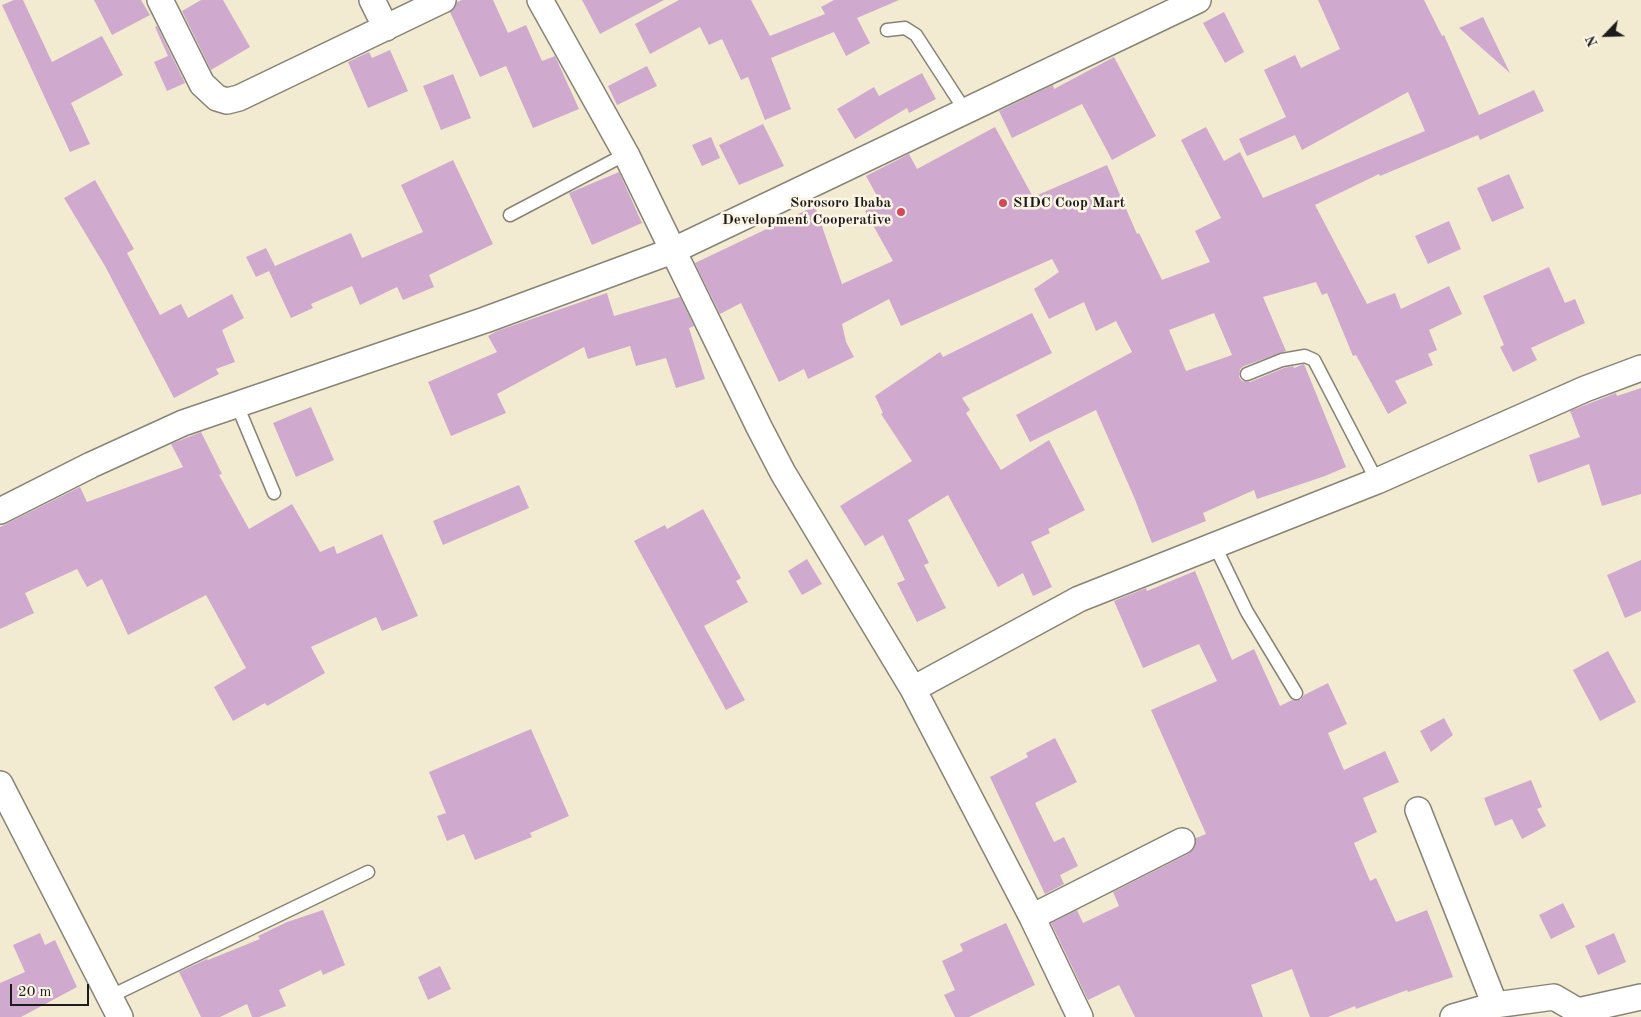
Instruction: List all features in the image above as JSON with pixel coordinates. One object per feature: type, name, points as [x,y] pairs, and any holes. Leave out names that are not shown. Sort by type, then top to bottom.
[{"type":"street","points":[[160,0],[202,84],[216,98],[227,101],[239,98],[443,0]]},
{"type":"street","points":[[372,0],[386,28]]},
{"type":"street","points":[[540,0],[626,154],[672,251],[784,473],[913,689],[1032,917],[1080,1017]]},
{"type":"street","points":[[0,511],[91,465],[183,423],[485,320],[672,251],[966,112],[1170,6],[1198,0]]},
{"type":"street","points":[[913,689],[1079,599],[1377,481],[1585,389],[1641,368]]},
{"type":"street","points":[[0,784],[114,1007]]},
{"type":"street","points":[[1418,810],[1495,1006]]},
{"type":"street","points":[[1032,917],[1182,841]]},
{"type":"street","points":[[1453,1017],[1495,1006],[1554,997],[1580,1014],[1641,997]]},
{"type":"lane","points":[[887,30],[905,28],[916,35],[966,112]]},
{"type":"lane","points":[[510,215],[626,154]]},
{"type":"lane","points":[[1247,374],[1282,360],[1305,356],[1314,360],[1377,481]]},
{"type":"lane","points":[[237,404],[274,493]]},
{"type":"lane","points":[[1215,546],[1247,612],[1296,693]]},
{"type":"lane","points":[[114,1007],[368,872]]},
{"type":"building","points":[[14,0],[23,0],[52,62],[102,36],[123,75],[71,103],[90,144],[70,152],[2,5]]},
{"type":"building","points":[[94,0],[141,0],[150,15],[112,35]]},
{"type":"building","points":[[201,0],[223,0],[250,47],[211,70],[182,11]]},
{"type":"building","points":[[462,0],[493,0],[508,33],[526,25],[542,61],[555,56],[579,109],[533,128],[506,66],[480,77],[450,12],[457,2]]},
{"type":"building","points":[[582,0],[664,0],[600,34]]},
{"type":"building","points":[[679,0],[751,0],[770,36],[825,14],[821,7],[834,0],[899,0],[857,18],[870,43],[846,56],[834,32],[771,58],[791,109],[765,120],[748,77],[741,80],[722,39],[709,45],[700,27],[650,54],[635,24]]},
{"type":"building","points":[[1318,0],[1424,0],[1442,36],[1444,35],[1479,115],[1534,90],[1544,111],[1480,140],[1478,135],[1380,176],[1379,174],[1315,205],[1367,304],[1395,293],[1401,309],[1449,286],[1462,314],[1429,330],[1437,350],[1428,354],[1433,365],[1395,381],[1407,403],[1388,414],[1356,355],[1353,356],[1327,293],[1322,295],[1316,282],[1263,297],[1286,351],[1244,366],[1240,369],[1239,377],[1242,381],[1250,382],[1284,368],[1293,366],[1294,368],[1304,364],[1346,467],[1257,499],[1254,490],[1203,513],[1206,521],[1152,543],[1096,410],[1030,442],[1016,415],[1132,352],[1116,321],[1096,331],[1084,302],[1049,319],[1034,289],[1059,272],[1052,259],[901,326],[889,299],[842,324],[846,342],[854,357],[808,379],[804,369],[779,382],[741,303],[720,314],[695,263],[815,206],[842,284],[893,261],[865,211],[881,203],[866,176],[909,154],[917,169],[995,127],[1033,197],[1107,165],[1137,234],[1139,233],[1162,280],[1210,262],[1195,231],[1221,218],[1181,140],[1206,127],[1224,161],[1240,152],[1263,198],[1425,131],[1408,92],[1302,150],[1295,135],[1247,156],[1239,139],[1286,117],[1264,70],[1295,55],[1301,68],[1340,49]],"holes":[[[1214,313],[1232,355],[1186,371],[1169,330]]]},
{"type":"building","points":[[1224,12],[1244,52],[1225,63],[1203,23]]},
{"type":"building","points":[[1483,17],[1510,73],[1459,28]]},
{"type":"building","points":[[157,26],[185,83],[167,91],[154,62],[168,56],[155,27]]},
{"type":"building","points":[[390,50],[408,91],[368,108],[348,62],[369,52],[372,58]]},
{"type":"building","points":[[1114,57],[1156,136],[1112,160],[1082,104],[1012,138],[999,111],[1053,85],[1054,89]]},
{"type":"building","points":[[647,66],[657,86],[617,105],[608,86]]},
{"type":"building","points":[[922,73],[936,99],[909,113],[907,108],[855,139],[837,109],[874,87],[879,96]]},
{"type":"building","points":[[453,74],[471,118],[441,130],[423,86]]},
{"type":"building","points":[[763,124],[784,166],[739,185],[719,145]]},
{"type":"building","points":[[711,137],[720,158],[702,166],[692,145]]},
{"type":"building","points":[[453,160],[493,244],[429,275],[434,287],[403,300],[397,287],[360,305],[352,286],[311,304],[313,308],[291,318],[269,271],[256,277],[246,257],[266,248],[275,266],[351,233],[362,258],[423,232],[401,185]]},
{"type":"building","points":[[619,172],[642,223],[592,245],[569,193]]},
{"type":"building","points":[[1509,174],[1524,208],[1492,222],[1477,188]]},
{"type":"building","points":[[95,180],[134,249],[127,253],[160,315],[181,304],[188,318],[232,294],[244,318],[222,330],[235,362],[216,369],[219,374],[174,398],[105,266],[64,198]]},
{"type":"building","points":[[1449,221],[1461,249],[1428,264],[1415,236]]},
{"type":"building","points":[[1549,267],[1565,303],[1575,299],[1585,323],[1531,348],[1537,360],[1513,372],[1500,347],[1504,345],[1483,296]]},
{"type":"building","points":[[607,293],[614,316],[680,297],[694,326],[689,328],[705,379],[676,388],[666,358],[636,366],[630,346],[588,359],[584,347],[497,394],[506,413],[451,436],[428,382],[497,352],[488,336],[497,331]]},
{"type":"building","points":[[1032,313],[1052,353],[962,398],[970,410],[966,413],[1001,470],[1049,440],[1085,510],[1048,529],[1050,533],[1031,542],[1052,587],[1033,596],[1023,573],[998,587],[948,495],[908,520],[929,563],[924,565],[946,608],[917,622],[897,583],[905,580],[883,535],[865,546],[840,506],[912,461],[881,414],[883,413],[875,396],[940,352],[943,357]]},
{"type":"building","points":[[1641,388],[1641,494],[1602,506],[1589,464],[1538,483],[1529,455],[1580,437],[1570,411],[1616,393],[1617,396]]},
{"type":"building","points":[[311,407],[334,460],[296,477],[273,423]]},
{"type":"building","points":[[201,432],[222,474],[219,475],[249,529],[292,504],[320,552],[334,546],[337,554],[382,534],[418,616],[382,631],[376,617],[311,647],[325,673],[267,706],[265,703],[233,721],[214,687],[246,668],[206,595],[128,635],[102,579],[87,587],[77,569],[25,593],[34,613],[0,629],[0,527],[80,487],[87,502],[183,467],[171,444]]},
{"type":"building","points":[[519,485],[529,508],[443,545],[433,521]]},
{"type":"building","points":[[703,509],[741,578],[736,581],[748,602],[704,626],[745,700],[726,710],[634,541],[665,525],[667,529]]},
{"type":"building","points":[[807,559],[822,584],[802,595],[788,571]]},
{"type":"building","points":[[1641,560],[1641,611],[1625,618],[1607,575]]},
{"type":"building","points":[[1195,571],[1232,660],[1254,649],[1280,706],[1292,700],[1300,700],[1304,695],[1328,683],[1347,724],[1328,733],[1344,770],[1385,751],[1399,782],[1363,798],[1377,832],[1354,843],[1370,881],[1376,878],[1396,922],[1427,910],[1453,977],[1408,992],[1407,990],[1356,1009],[1355,1006],[1328,1017],[1310,1017],[1292,969],[1251,985],[1263,1017],[1135,1017],[1119,985],[1088,1000],[1051,923],[1077,910],[1083,923],[1119,906],[1113,892],[1188,854],[1194,848],[1196,838],[1206,834],[1151,710],[1217,681],[1199,644],[1143,668],[1114,601],[1146,588],[1147,591]]},
{"type":"building","points":[[1608,651],[1636,702],[1600,721],[1573,670]]},
{"type":"building","points":[[1444,718],[1453,735],[1431,752],[1420,731]]},
{"type":"building","points":[[531,729],[569,816],[530,833],[532,837],[475,860],[464,834],[447,841],[437,816],[446,813],[429,772]]},
{"type":"building","points":[[1055,738],[1077,782],[1035,803],[1054,842],[1064,837],[1078,866],[1060,875],[1064,884],[1045,894],[990,777],[1028,757],[1026,753]]},
{"type":"building","points":[[1531,780],[1542,807],[1537,809],[1546,826],[1522,839],[1512,819],[1495,826],[1484,798]]},
{"type":"building","points":[[1563,903],[1575,927],[1551,939],[1539,915]]},
{"type":"building","points":[[323,910],[345,965],[323,975],[321,970],[279,990],[286,1006],[259,1017],[252,1017],[247,1004],[220,1017],[201,1017],[179,972],[260,939],[258,936],[287,922]]},
{"type":"building","points":[[1006,923],[1035,985],[969,1017],[955,1017],[944,995],[955,990],[942,961],[963,951],[960,944]]},
{"type":"building","points":[[40,933],[45,945],[55,940],[77,987],[21,1017],[0,1017],[0,983],[25,972],[13,945]]},
{"type":"building","points":[[1614,933],[1626,962],[1598,975],[1585,946]]},
{"type":"building","points":[[440,966],[451,989],[428,1000],[418,977]]},
{"type":"place","name":"SIDC Coop Mart","points":[[1003,203]]},
{"type":"place","name":"Sorosoro Ibaba Development Cooperative","points":[[901,212]]}]
